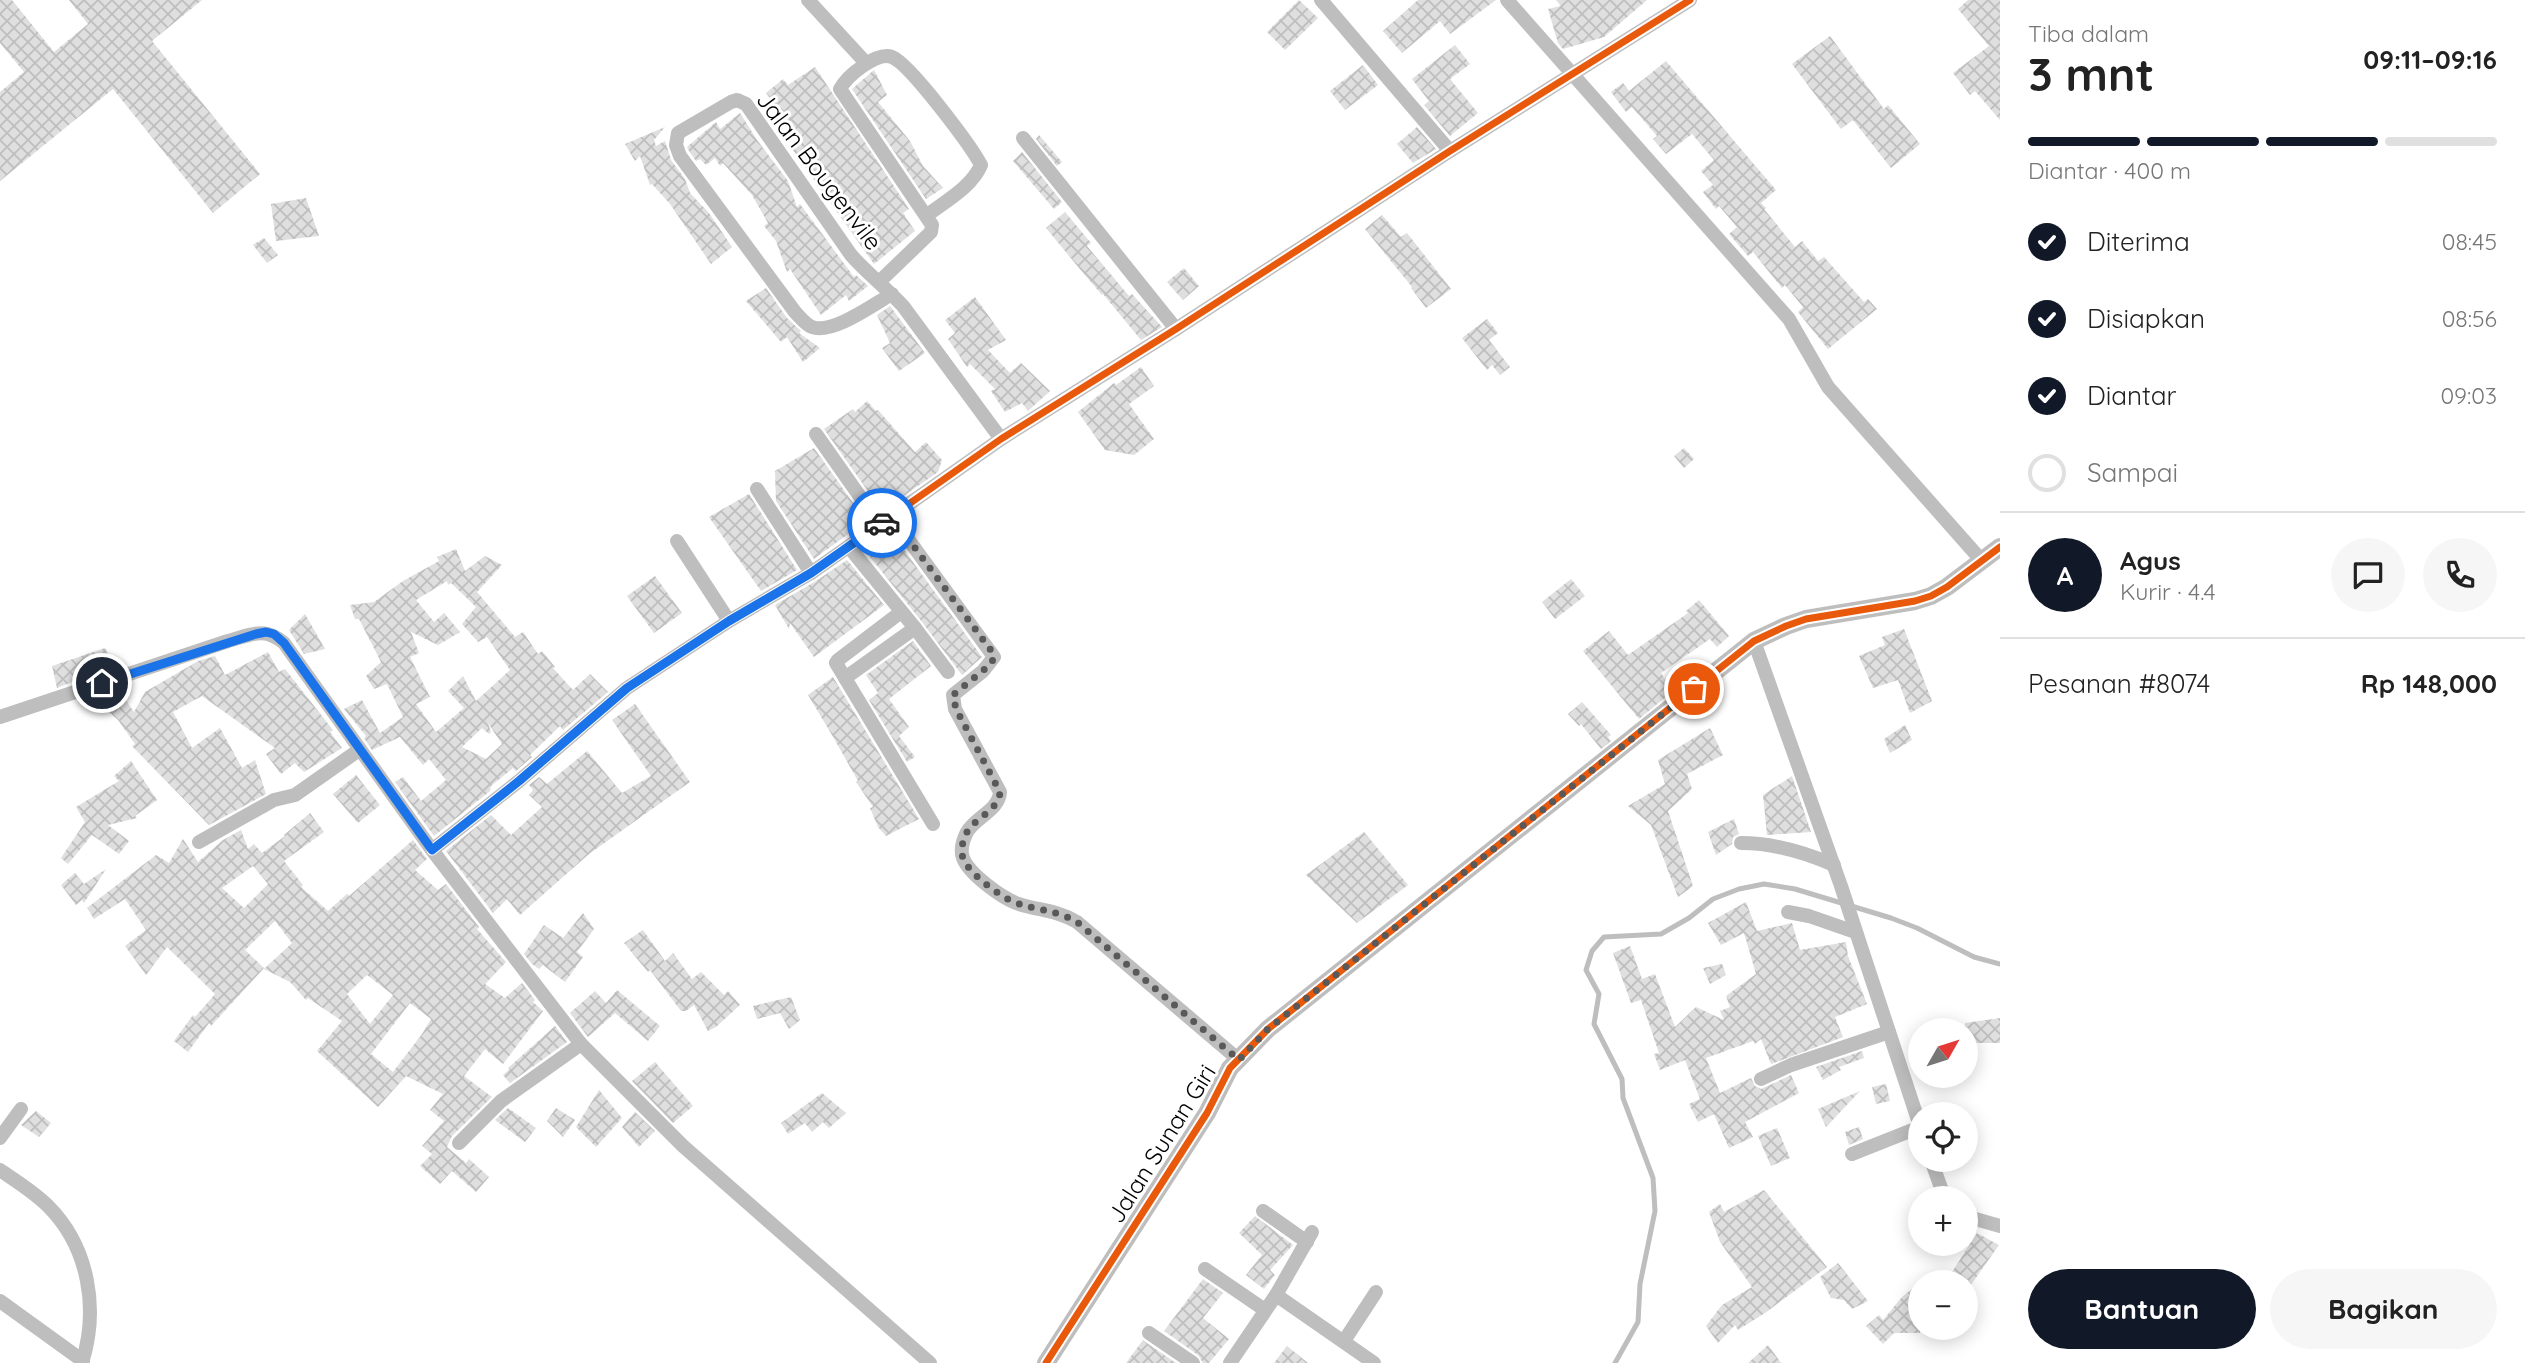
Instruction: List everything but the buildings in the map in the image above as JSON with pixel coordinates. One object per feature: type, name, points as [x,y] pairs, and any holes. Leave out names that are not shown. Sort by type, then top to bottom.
[{"type":"street","points":[[808,0],[866,63]]},
{"type":"street","points":[[1321,0],[1450,151]]},
{"type":"street","points":[[1507,0],[1788,319],[1828,387],[1982,561]]},
{"type":"street","points":[[432,850],[519,781],[627,688],[729,621],[811,573],[1001,439],[1690,0]]},
{"type":"street","points":[[879,282],[931,232],[932,225],[841,92],[841,86],[866,63],[883,55],[893,57],[906,68],[968,144],[981,165],[978,173],[966,185],[926,216]]},
{"type":"street","name":"Jalan Bougenvile","points":[[892,294],[835,326],[820,329],[809,326],[795,312],[680,156],[676,145],[678,133],[731,102],[742,101],[851,255],[892,294],[1001,439]]},
{"type":"street","points":[[1023,138],[1177,329]]},
{"type":"street","points":[[816,434],[994,657],[983,671],[953,695],[956,709],[1000,792],[996,804],[967,832],[961,846],[963,858],[974,873],[996,892],[1014,902],[1060,913],[1077,922],[1239,1060]]},
{"type":"street","points":[[757,489],[811,573]]},
{"type":"street","points":[[677,541],[729,621]]},
{"type":"street","points":[[849,547],[948,672]]},
{"type":"street","name":"Jalan Sunan Giri","points":[[1046,1363],[1207,1113],[1230,1068],[1268,1029],[1754,641],[1806,619],[1916,601],[1931,596],[2000,547]]},
{"type":"street","points":[[901,612],[836,663],[933,824]]},
{"type":"street","points":[[845,678],[915,628]]},
{"type":"street","points":[[0,717],[228,641],[266,632],[274,634],[284,643],[432,850],[581,1044],[683,1146],[930,1363]]},
{"type":"street","points":[[1754,641],[1841,886],[1912,1102]]},
{"type":"street","points":[[199,842],[274,800],[295,795],[359,750]]},
{"type":"street","points":[[1741,843],[1781,847],[1833,865]]},
{"type":"street","points":[[1788,912],[1854,927]]},
{"type":"street","points":[[1761,1079],[1791,1065],[1889,1032]]},
{"type":"street","points":[[459,1143],[501,1101],[581,1044]]},
{"type":"street","points":[[0,1138],[21,1109]]},
{"type":"street","points":[[1852,1154],[1908,1132]]},
{"type":"street","points":[[0,1170],[49,1207],[72,1238],[85,1265],[91,1308],[82,1362],[0,1301]]},
{"type":"street","points":[[1230,1363],[1276,1295],[1310,1237],[1263,1211]]},
{"type":"street","points":[[1978,1220],[2000,1226]]},
{"type":"street","points":[[1205,1269],[1265,1310]]},
{"type":"street","points":[[1344,1341],[1376,1292]]},
{"type":"street","points":[[1276,1295],[1374,1363]]},
{"type":"street","points":[[1149,1333],[1193,1363]]},
{"type":"waterway","points":[[1615,1363],[1638,1322],[1640,1284],[1655,1211],[1653,1178],[1623,1098],[1622,1079],[1594,1024],[1599,994],[1586,970],[1592,951],[1604,937],[1661,934],[1689,918],[1713,899],[1739,889],[1764,884],[1795,889],[1891,918],[1974,957],[2000,964]]},
{"type":"cycle path","points":[[432,850],[519,781],[627,688],[729,621],[811,573],[1001,439],[1690,0]]},
{"type":"cycle path","points":[[1046,1363],[1207,1113],[1230,1068],[1268,1029],[1754,641],[1806,619],[1931,596],[2000,547]]},
{"type":"way so far","points":[[882,523],[892,517],[994,657],[991,664],[955,692],[952,699],[1000,792],[1000,799],[996,804],[967,832],[961,846],[963,858],[974,873],[996,892],[1014,902],[1060,913],[1077,922],[1239,1060],[1268,1029],[1694,689]]},
{"type":"route","points":[[102,683],[228,641],[266,632],[274,634],[284,643],[432,850],[519,781],[627,688],[729,621],[811,573],[882,523]]}]
